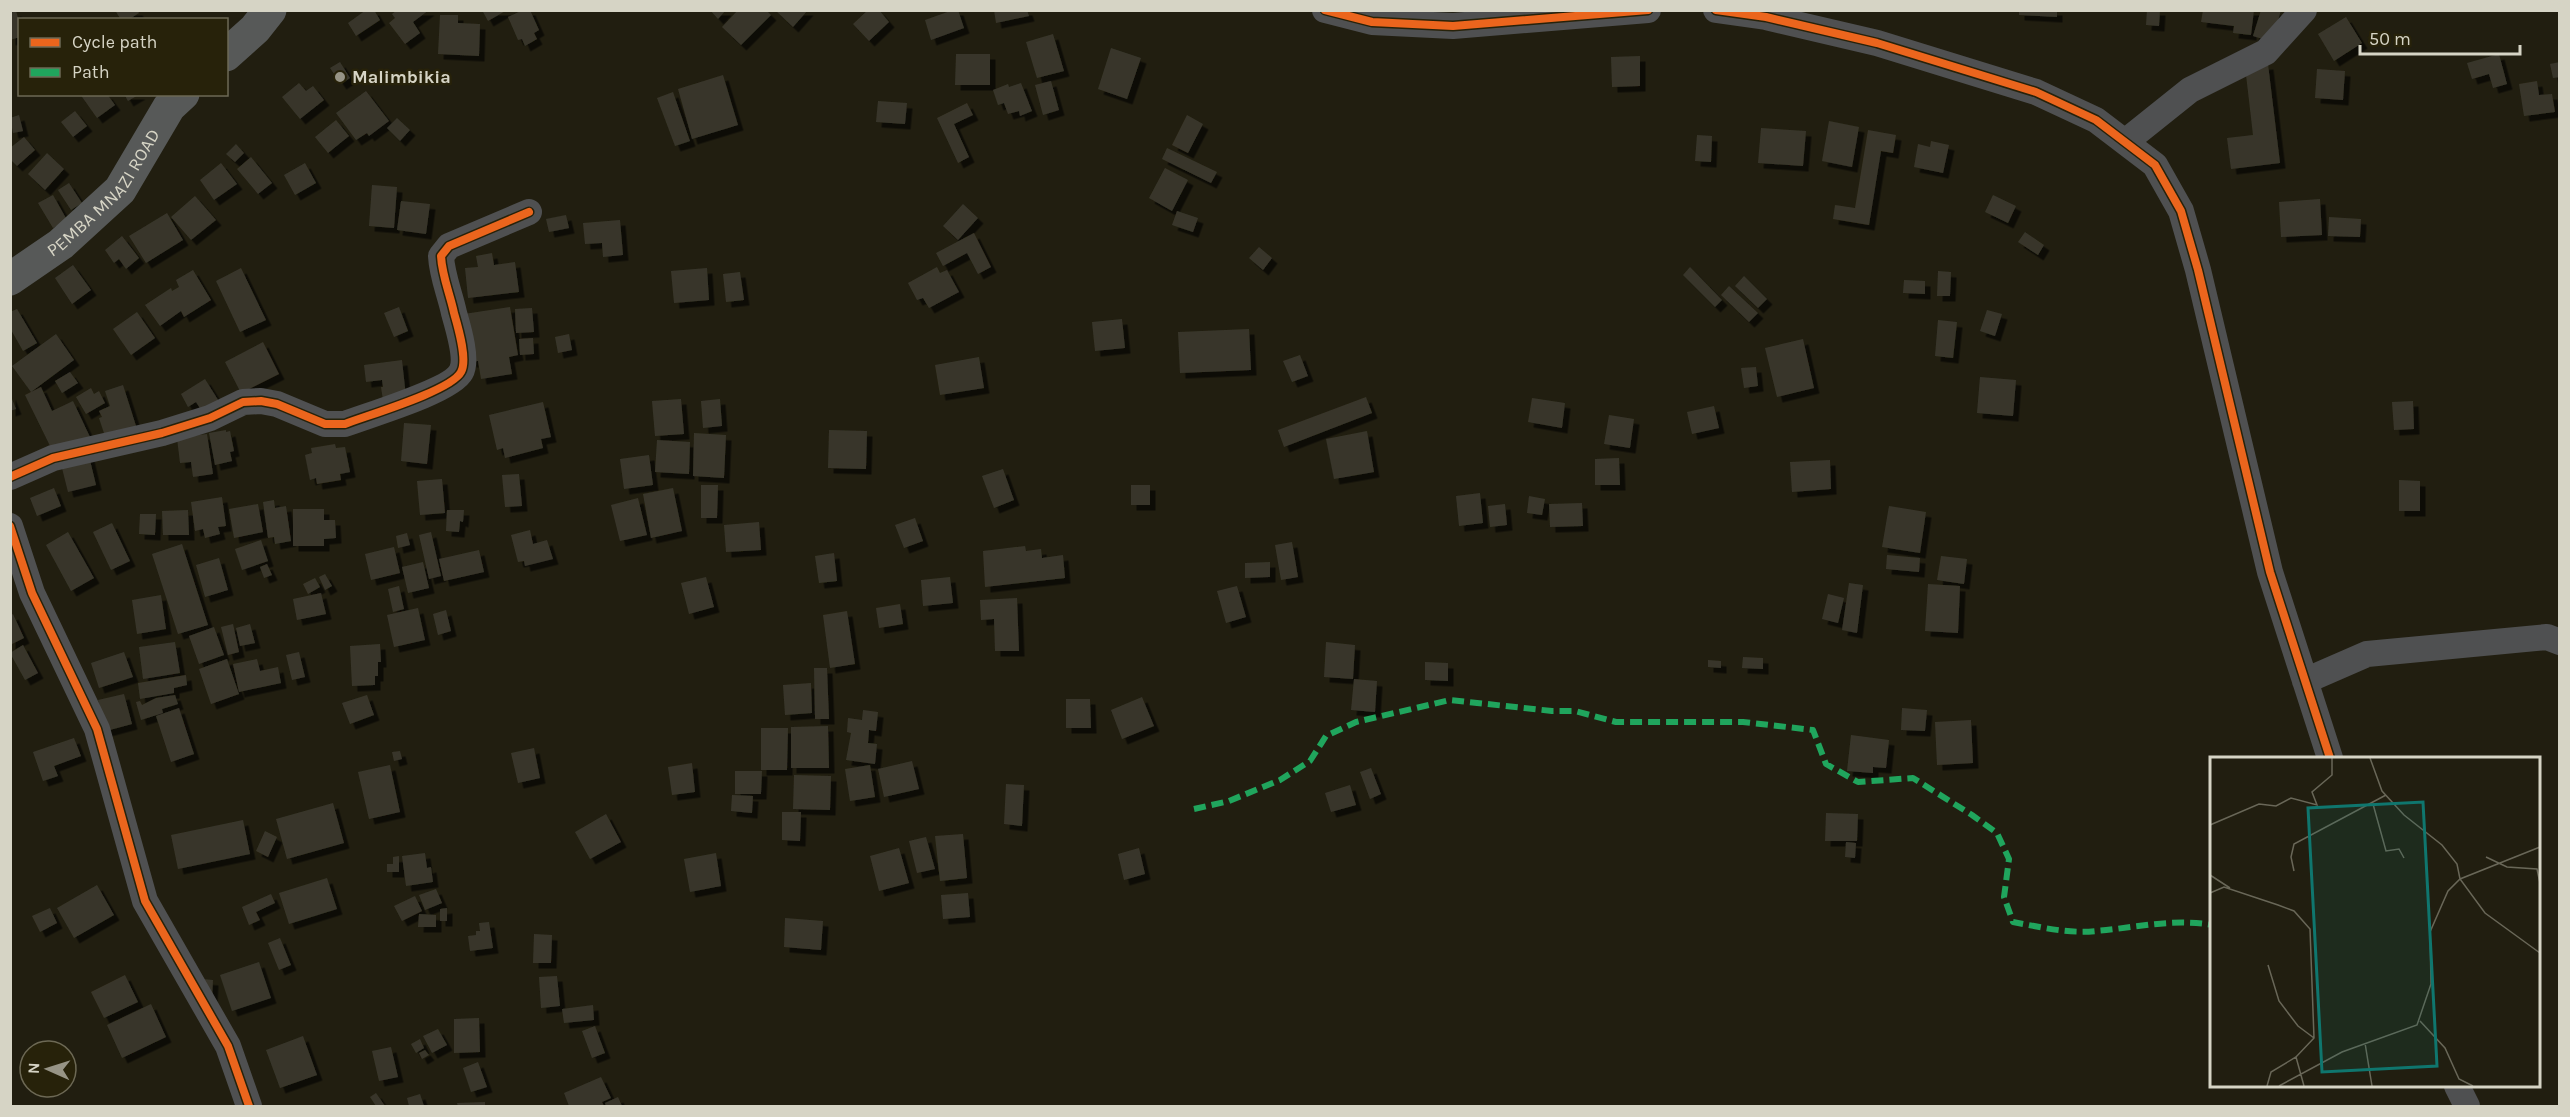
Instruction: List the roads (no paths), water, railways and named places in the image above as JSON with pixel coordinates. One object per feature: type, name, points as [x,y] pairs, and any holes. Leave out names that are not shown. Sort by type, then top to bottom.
[{"type":"main road","points":[[228,53],[255,28],[270,10]]},
{"type":"main road","name":"PEMBA MNAZI ROAD","points":[[10,279],[61,244],[120,190],[169,107],[181,96]]},
{"type":"street","points":[[1325,10],[1372,22],[1453,27],[1648,10]]},
{"type":"street","points":[[1716,10],[1766,17],[1877,43],[2036,92],[2096,120],[2156,165],[2181,211],[2201,282],[2270,572],[2329,757]]},
{"type":"street","points":[[2125,142],[2190,90],[2266,52],[2304,10]]},
{"type":"street","points":[[10,477],[53,458],[162,433],[210,418],[243,402],[261,401],[277,404],[334,426],[424,395],[453,381],[461,372],[464,361],[454,312],[441,270],[441,256],[449,246],[529,212]]},
{"type":"street","points":[[10,526],[33,593],[97,729],[145,901],[228,1046],[249,1107]]},
{"type":"street","points":[[2305,681],[2367,654],[2547,637],[2559,642]]},
{"type":"street","points":[[2457,1087],[2467,1107]]},
{"type":"place","name":"Malimbikia","points":[[340,77]]}]
